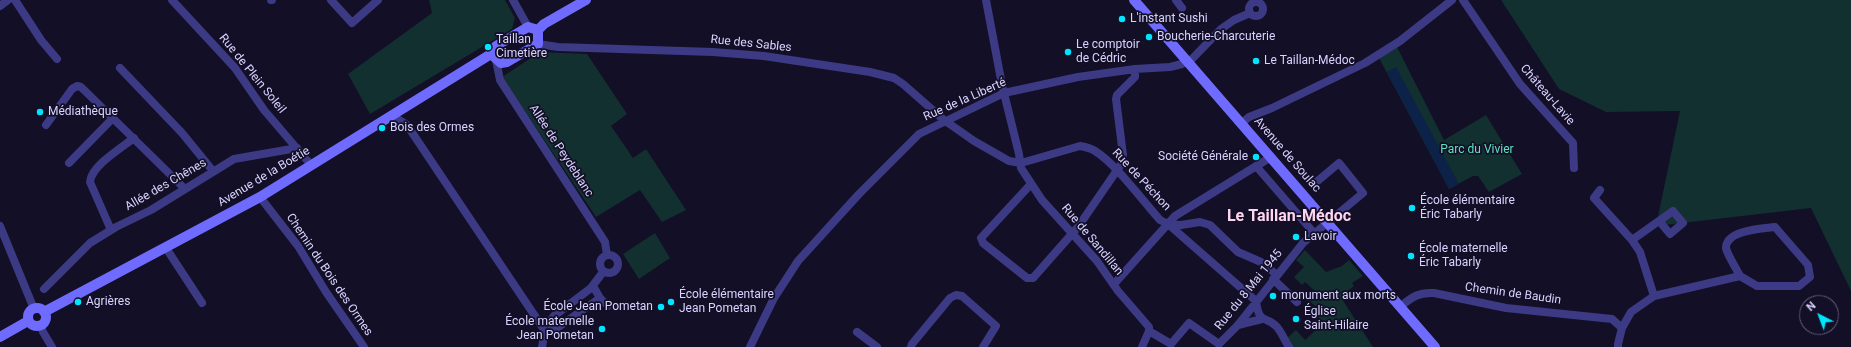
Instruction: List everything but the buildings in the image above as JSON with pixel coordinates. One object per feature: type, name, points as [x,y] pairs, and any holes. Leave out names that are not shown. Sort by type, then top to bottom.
[{"type":"main road","points":[[541,27],[538,44],[507,62],[501,63],[493,57],[496,46],[528,27],[541,27],[586,0]]},
{"type":"main road","name":"Avenue de Soulac","points":[[1134,0],[1435,347]]},
{"type":"main road","name":"Avenue de la Boétie","points":[[44,312],[260,197],[391,115],[493,57]]},
{"type":"main road","points":[[34,308],[40,309],[44,312],[46,321],[41,326],[34,326],[28,321],[29,312],[34,308]]},
{"type":"main road","points":[[0,337],[28,321]]},
{"type":"street","points":[[0,6],[8,0]]},
{"type":"street","points":[[15,0],[41,40],[57,59]]},
{"type":"street","name":"Rue de Plein Soleil","points":[[173,0],[235,68],[264,110],[311,165]]},
{"type":"street","points":[[332,0],[352,23],[378,0]]},
{"type":"street","points":[[513,0],[528,27]]},
{"type":"street","name":"Rue de Sandillan","points":[[986,0],[1004,93],[1021,168],[1031,184],[1149,327],[1149,331]]},
{"type":"street","points":[[1176,0],[1182,8]]},
{"type":"street","points":[[1242,123],[1249,117],[1272,108],[1365,63],[1400,41],[1452,0]]},
{"type":"street","name":"Château-Lavie","points":[[1463,0],[1520,84],[1573,143],[1574,168]]},
{"type":"street","name":"Rue de la Liberté","points":[[750,347],[774,298],[798,262],[859,194],[919,134],[944,120],[1004,93],[1078,78],[1134,69],[1170,67],[1188,61],[1221,29],[1234,20],[1250,13],[1250,6],[1256,1]]},
{"type":"street","name":"Rue des Sables","points":[[538,44],[713,52],[764,56],[870,72],[894,78],[944,120]]},
{"type":"street","name":"Allée de Peydeblanc","points":[[493,57],[500,80],[605,242],[607,255],[615,257],[618,261],[616,271],[610,274],[603,272]]},
{"type":"street","points":[[120,68],[182,133],[213,171]]},
{"type":"street","points":[[1031,184],[981,238],[983,243],[1027,278],[1033,278],[1073,234],[1098,200],[1122,163],[1123,155],[1116,99],[1117,95],[1135,77],[1134,69]]},
{"type":"street","points":[[46,125],[72,89],[77,86],[81,87],[185,189]]},
{"type":"street","points":[[391,115],[407,125],[545,331],[542,347]]},
{"type":"street","points":[[69,163],[113,118]]},
{"type":"street","points":[[944,120],[974,141],[1009,161],[1021,163]]},
{"type":"street","points":[[111,230],[90,182],[90,177],[100,165],[134,138]]},
{"type":"street","name":"Rue de Péchon","points":[[1021,163],[1080,146],[1096,151],[1117,171],[1160,220],[1168,224],[1256,301]]},
{"type":"street","name":"Allée des Chênes","points":[[44,289],[90,243],[111,230],[151,210],[234,159],[297,148]]},
{"type":"street","points":[[1114,284],[1175,216],[1191,204],[1271,157]]},
{"type":"street","name":"Rue du 8 Mai 1945","points":[[1149,331],[1171,344],[1189,323],[1219,344],[1238,325],[1275,277],[1314,233],[1364,193],[1339,163],[1314,184]]},
{"type":"street","points":[[1256,166],[1314,233]]},
{"type":"street","points":[[1600,190],[1594,198],[1632,240],[1640,252],[1654,296]]},
{"type":"street","name":"Chemin du Bois des Ormes","points":[[260,197],[298,246],[326,292],[364,347]]},
{"type":"street","points":[[1632,240],[1660,222]]},
{"type":"street","points":[[1168,224],[1181,225],[1206,223],[1210,225],[1238,252],[1261,262],[1297,302]]},
{"type":"street","points":[[0,226],[34,308]]},
{"type":"street","points":[[1618,347],[1622,328],[1631,312],[1654,296],[1740,276],[1757,286],[1799,286],[1810,277],[1808,265],[1775,227],[1734,235],[1728,240],[1726,249],[1740,276]]},
{"type":"street","points":[[166,248],[202,303]]},
{"type":"street","points":[[600,298],[558,328],[555,329],[550,325],[550,321],[554,316],[593,286],[603,272],[599,267],[599,261],[603,256],[607,255]]},
{"type":"street","points":[[593,286],[600,298],[608,306]]},
{"type":"street","name":"Chemin de Baudin","points":[[1401,306],[1417,294],[1424,292],[1506,308],[1612,318],[1622,328]]},
{"type":"street","points":[[911,347],[950,298],[956,295],[962,296],[996,326],[983,347]]},
{"type":"street","points":[[1256,301],[1257,311],[1262,319],[1276,326],[1289,347]]},
{"type":"street","points":[[1238,325],[1262,319]]},
{"type":"street","points":[[41,326],[52,347]]},
{"type":"street","points":[[1142,347],[1149,331]]},
{"type":"street","points":[[857,332],[877,347]]},
{"type":"green space","points":[[429,0],[505,0],[515,18],[512,29],[370,114],[348,74],[432,13]]},
{"type":"green space","points":[[1501,0],[1851,0],[1851,291],[1811,208],[1656,226],[1680,111],[1606,112],[1559,89]]},
{"type":"green space","name":"Parc du Vivier","points":[[1397,47],[1444,140],[1486,115],[1522,174],[1489,192],[1478,176],[1473,176],[1449,189],[1379,58]]},
{"type":"green space","points":[[540,52],[587,54],[627,114],[611,126],[633,158],[646,149],[686,210],[662,222],[640,190],[596,217],[502,77]]},
{"type":"green space","points":[[655,233],[670,258],[639,279],[623,254]]},
{"type":"green space","points":[[1305,250],[1326,272],[1342,266],[1349,260],[1363,276],[1352,283],[1354,286],[1345,293],[1346,297],[1342,299],[1373,347],[1292,347],[1287,338],[1296,330],[1305,340],[1320,326],[1316,321],[1319,318],[1315,313],[1319,309],[1308,300],[1316,292],[1305,282],[1302,285],[1294,277],[1304,267],[1296,260]]},
{"type":"water","points":[[1396,67],[1459,184],[1449,189],[1387,72]]},
{"type":"place","name":"L'instant Sushi","points":[[1122,19]]},
{"type":"place","name":"Boucherie-Charcuterie","points":[[1149,37]]},
{"type":"place","name":"Taillan Cimetière","points":[[488,47]]},
{"type":"place","name":"Le comptoir de Cédric","points":[[1068,52]]},
{"type":"place","name":"Le Taillan-Médoc","points":[[1256,61]]},
{"type":"place","name":"Médiathèque","points":[[40,112]]},
{"type":"place","name":"Bois des Ormes","points":[[382,128]]},
{"type":"place","name":"Société Générale","points":[[1256,157]]},
{"type":"place","name":"École élémentaire Éric Tabarly","points":[[1412,208]]},
{"type":"place","name":"Lavoir","points":[[1296,237]]},
{"type":"place","name":"École maternelle Éric Tabarly","points":[[1411,256]]},
{"type":"place","name":"monument aux morts","points":[[1273,296]]},
{"type":"place","name":"Agrières","points":[[78,302]]},
{"type":"place","name":"École élémentaire Jean Pometan","points":[[671,302]]},
{"type":"place","name":"École Jean Pometan","points":[[661,307]]},
{"type":"place","name":"Église Saint-Hilaire","points":[[1296,319]]},
{"type":"place","name":"École maternelle Jean Pometan","points":[[602,329]]},
{"type":"district","name":"Le Taillan-Médoc","points":[[1289,217]]}]
